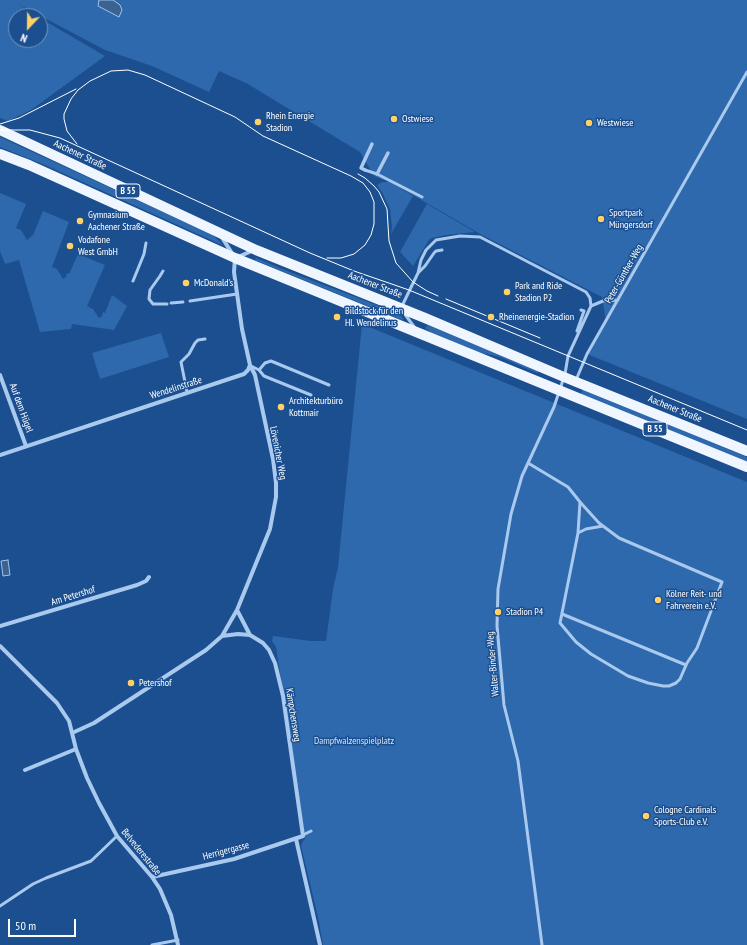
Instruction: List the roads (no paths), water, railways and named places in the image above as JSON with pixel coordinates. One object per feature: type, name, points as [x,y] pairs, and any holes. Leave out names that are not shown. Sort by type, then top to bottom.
[{"type":"main road","name":"Aachener Straße","points":[[0,130],[256,250],[401,308],[575,382],[747,451]]},
{"type":"main road","name":"B 55","points":[[0,154],[29,165],[235,258],[747,466]]},
{"type":"street","points":[[365,170],[361,168],[372,144]]},
{"type":"street","points":[[378,174],[388,153]]},
{"type":"street","points":[[219,233],[235,258],[234,272],[237,294],[250,365]]},
{"type":"street","points":[[235,258],[256,250]]},
{"type":"street","name":"Wendelinstraße","points":[[0,455],[244,374],[250,365]]},
{"type":"street","name":"Lövenicher Weg","points":[[72,733],[94,724],[206,650],[222,636],[237,610],[270,529],[276,497],[273,459],[255,374],[250,365]]},
{"type":"street","name":"Auf dem Hügel","points":[[0,375],[26,446]]},
{"type":"street","name":"Am Petershof","points":[[0,626],[137,585],[146,581],[149,577]]},
{"type":"street","points":[[237,610],[250,635]]},
{"type":"street","points":[[222,636],[238,634],[250,635]]},
{"type":"street","name":"Kämpchensweg","points":[[250,635],[263,643],[269,650],[275,663],[283,696],[303,836]]},
{"type":"street","name":"Belvederestraße","points":[[0,646],[57,703],[69,721],[76,749],[87,778],[117,836],[152,877],[160,889],[171,915],[178,945]]},
{"type":"street","points":[[25,770],[76,749]]},
{"type":"street","name":"Herrigergasse","points":[[152,877],[234,859],[303,836]]},
{"type":"street","points":[[296,839],[320,945]]},
{"type":"lane","name":"Peter-Günther-Weg","points":[[575,382],[587,354],[627,286],[747,72]]},
{"type":"lane","points":[[365,170],[378,174],[422,197]]},
{"type":"lane","points":[[416,331],[401,308],[418,273],[421,260],[426,250],[436,240],[460,236],[480,237],[586,292],[590,298],[591,306],[572,346]]},
{"type":"lane","points":[[133,281],[144,254],[146,243]]},
{"type":"lane","points":[[418,273],[426,266],[436,251],[442,250]]},
{"type":"lane","points":[[163,271],[150,290],[149,299],[153,304],[183,302]]},
{"type":"lane","points":[[190,301],[237,294]]},
{"type":"lane","points":[[591,306],[602,301],[618,300]]},
{"type":"lane","points":[[572,346],[584,311],[581,310]]},
{"type":"lane","points":[[187,392],[181,362],[189,354],[198,340],[205,339]]},
{"type":"lane","name":"Walter-Binder-Weg","points":[[542,945],[518,761],[504,705],[497,626],[498,588],[511,514],[522,476],[554,407],[572,346]]},
{"type":"lane","points":[[259,370],[265,363],[271,361],[329,385]]},
{"type":"lane","points":[[250,365],[259,370],[264,376],[311,395]]},
{"type":"lane","points":[[528,463],[568,487],[603,526],[619,538],[722,582],[697,648],[680,679],[676,683],[669,686],[636,680],[591,654],[576,642],[560,623],[578,533],[580,502]]},
{"type":"lane","points":[[578,533],[586,529],[603,526]]},
{"type":"lane","points":[[562,614],[686,666]]},
{"type":"lane","points":[[303,836],[311,831]]},
{"type":"lane","points":[[0,906],[33,884],[91,861],[117,836]]},
{"type":"lane","points":[[152,945],[178,940]]},
{"type":"tram line","points":[[77,144],[67,131],[64,114],[71,99],[78,90],[90,81],[111,71],[128,70],[145,75],[235,117],[263,136],[351,176],[363,183],[370,192],[374,202],[374,224],[371,235],[365,245],[354,254],[341,258],[327,258]]},
{"type":"tram line","points":[[0,124],[19,118],[76,89]]},
{"type":"tram line","points":[[0,130],[30,130],[60,138],[310,253],[354,271],[409,290],[747,430]]},
{"type":"tram line","points":[[358,174],[365,178],[379,192],[387,209],[389,241],[396,263],[413,282],[438,296]]},
{"type":"tram line","points":[[446,299],[540,338]]},
{"type":"place","name":"Ostwiese","points":[[394,119]]},
{"type":"place","name":"Rhein Energie Stadion","points":[[258,122]]},
{"type":"place","name":"Westwiese","points":[[589,123]]},
{"type":"place","name":"Sportpark Müngersdorf","points":[[601,219]]},
{"type":"place","name":"Gymnasium Aachener Straße","points":[[80,221]]},
{"type":"place","name":"Vodafone West GmbH","points":[[70,246]]},
{"type":"place","name":"McDonald's","points":[[186,283]]},
{"type":"place","name":"Park and Ride Stadion P2","points":[[507,292]]},
{"type":"place","name":"Bildstock für den Hl. Wendelinus","points":[[337,317]]},
{"type":"place","name":"Rheinenergie-Stadion","points":[[491,317]]},
{"type":"place","name":"Architekturbüro Kottmair","points":[[281,407]]},
{"type":"place","name":"Kölner Reit- und Fahrverein e.V.","points":[[658,600]]},
{"type":"place","name":"Stadion P4","points":[[498,612]]},
{"type":"place","name":"Petershof","points":[[131,683]]},
{"type":"place","name":"Cologne Cardinals Sports-Club e.V.","points":[[646,816]]},
{"type":"park label","name":"Dampfwalzenspielplatz","points":[[354,741]]}]
